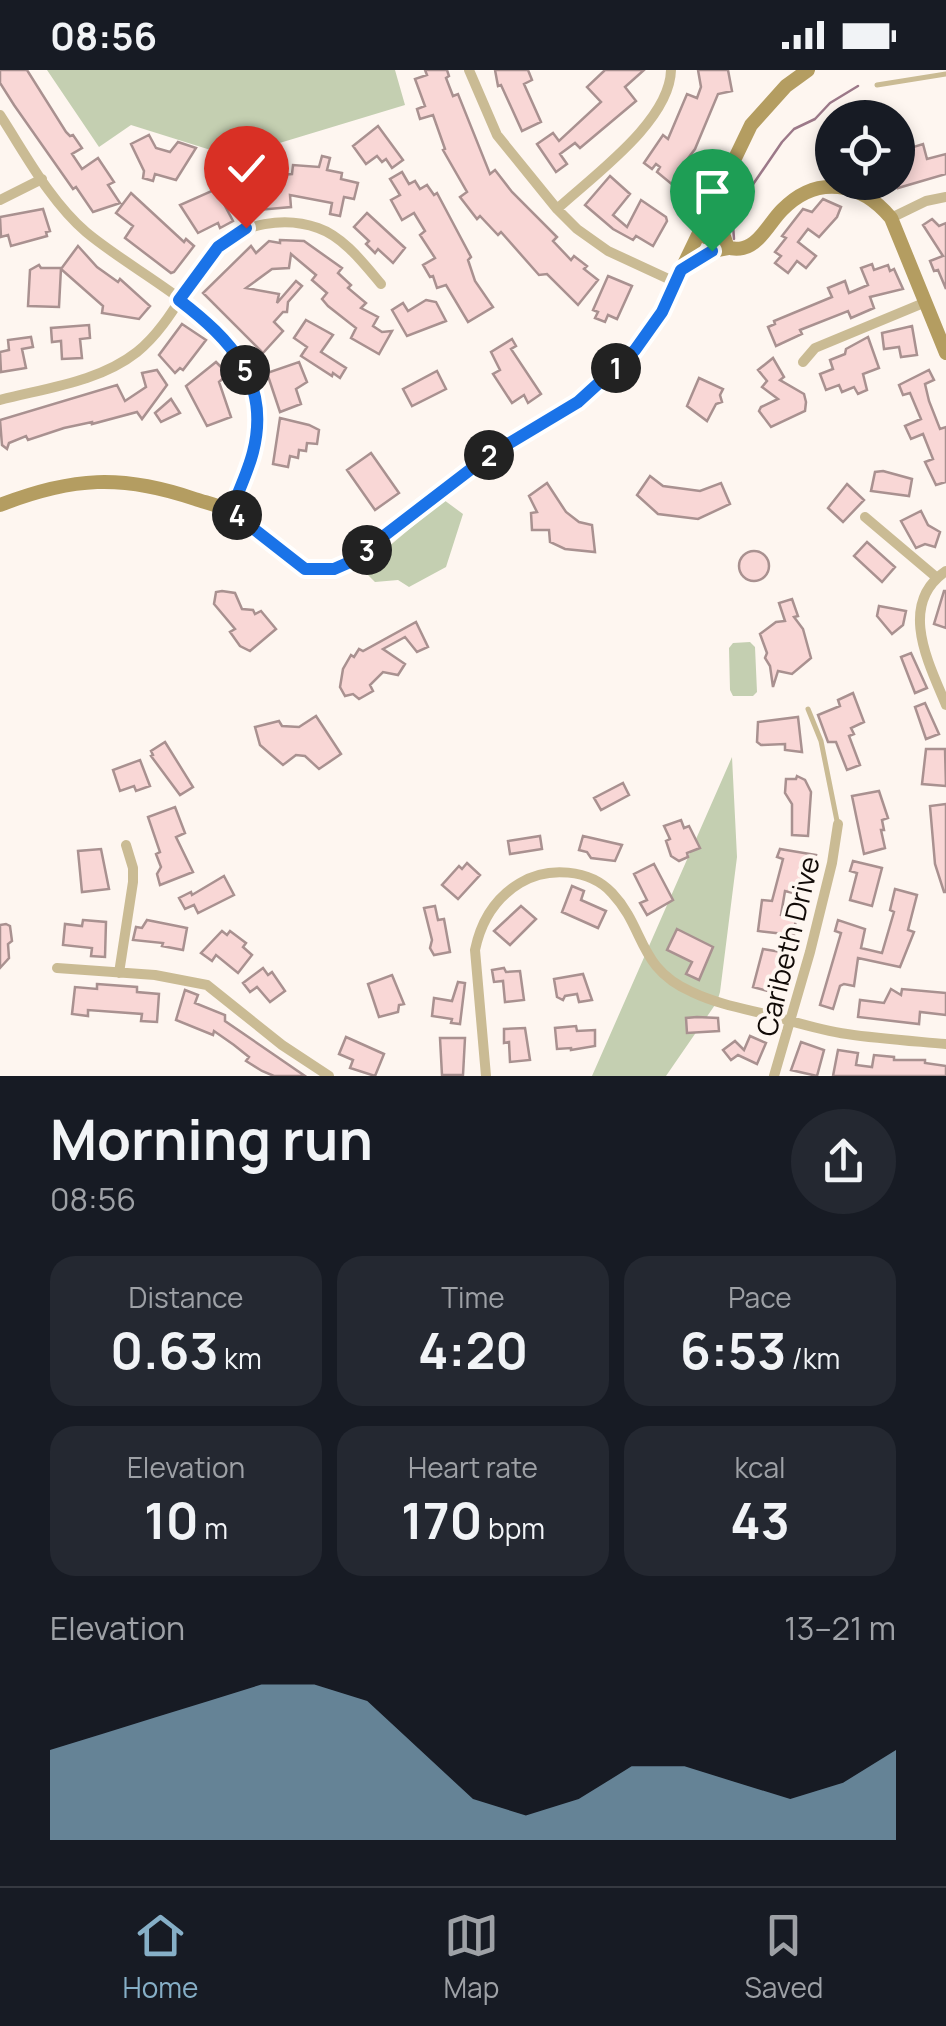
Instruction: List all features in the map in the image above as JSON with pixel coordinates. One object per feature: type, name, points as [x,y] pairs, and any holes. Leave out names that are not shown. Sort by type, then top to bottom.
[{"type":"main road","points":[[0,505],[42,489],[124,481],[164,488],[231,511],[305,569],[334,569],[350,562],[488,456],[578,402],[635,350],[662,312],[751,126],[786,86],[808,70]]},
{"type":"main road","points":[[678,276],[712,251],[753,243],[797,197],[818,188],[838,186],[861,192],[892,218],[946,353]]},
{"type":"main road","points":[[712,202],[728,248]]},
{"type":"main road","points":[[698,233],[728,248]]},
{"type":"street","points":[[470,70],[497,136],[577,229],[608,250],[678,276]]},
{"type":"street","points":[[557,208],[652,120],[666,98],[671,70]]},
{"type":"street","points":[[0,115],[42,180],[84,230],[210,324],[232,347],[254,386],[257,422],[253,452],[231,511]]},
{"type":"street","points":[[0,200],[42,180]]},
{"type":"street","points":[[892,218],[926,200],[946,196]]},
{"type":"street","points":[[0,400],[108,371],[140,349],[218,247],[246,228],[279,222],[318,228],[349,248],[382,284]]},
{"type":"street","points":[[803,362],[815,348],[926,302]]},
{"type":"street","points":[[865,518],[941,574],[918,622],[920,641],[946,704]]},
{"type":"street","name":"Caribeth Drive","points":[[774,1076],[792,1021],[832,863],[838,824]]},
{"type":"street","points":[[120,973],[133,882],[126,845]]},
{"type":"street","points":[[486,1076],[478,936],[484,918],[509,890],[543,873],[574,872],[610,890],[652,962],[671,982],[717,1002],[845,1034],[946,1044]]},
{"type":"street","points":[[56,968],[155,975],[207,984],[282,1045],[329,1076]]},
{"type":"lane","points":[[877,85],[946,74]]},
{"type":"lane","points":[[808,709],[821,741],[838,824]]},
{"type":"green space","points":[[47,70],[395,70],[405,105],[233,157],[131,125],[99,147]]},
{"type":"green space","points":[[444,500],[463,514],[446,567],[409,587],[398,580],[375,582],[362,569]]},
{"type":"green space","points":[[750,642],[755,647],[757,692],[753,696],[733,696],[729,648],[733,643]]},
{"type":"green space","points":[[732,757],[737,857],[717,1002],[666,1076],[592,1076]]},
{"type":"building","points":[[0,70],[27,70],[66,132],[82,148],[72,154],[82,169],[98,158],[114,182],[108,185],[120,203],[93,212],[14,105],[0,83]]},
{"type":"building","points":[[425,70],[447,70],[453,96],[458,94],[490,174],[495,170],[557,237],[553,241],[571,260],[574,256],[587,266],[584,269],[598,280],[578,305],[547,274],[539,275],[501,232],[498,235],[480,216],[477,219],[460,197],[467,192],[443,150],[433,115],[420,119],[417,109],[425,106],[415,79],[427,75]]},
{"type":"building","points":[[495,70],[528,70],[532,80],[524,84],[541,122],[522,131],[501,85],[498,86]]},
{"type":"building","points":[[605,70],[644,70],[625,87],[636,101],[580,148],[575,143],[560,154],[567,164],[556,172],[537,144],[553,133],[559,141],[601,102],[587,87]]},
{"type":"building","points":[[698,70],[728,70],[732,91],[718,94],[674,186],[657,172],[660,167],[656,164],[652,169],[644,163],[663,135],[668,139],[687,94],[697,98],[701,87]]},
{"type":"building","points":[[378,126],[403,160],[392,168],[386,159],[382,162],[377,156],[366,164],[353,146]]},
{"type":"building","points":[[149,135],[156,148],[170,152],[178,142],[196,148],[176,180],[155,174],[153,181],[143,178],[144,171],[131,144]]},
{"type":"building","points":[[923,144],[927,159],[946,154],[946,174],[915,183],[915,146]]},
{"type":"building","points":[[322,156],[330,158],[327,170],[342,173],[341,179],[358,183],[354,199],[344,197],[340,216],[330,214],[332,203],[290,195],[291,207],[258,210],[256,196],[238,198],[224,171],[234,166],[238,173],[268,170],[268,176],[292,174],[293,165],[319,167]]},
{"type":"building","points":[[402,172],[409,184],[415,181],[420,189],[427,185],[434,195],[437,193],[471,257],[468,260],[475,281],[493,307],[468,322],[446,285],[437,288],[423,265],[435,258],[420,235],[425,231],[414,213],[402,220],[391,200],[400,195],[390,179]]},
{"type":"building","points":[[610,176],[630,194],[613,215],[627,227],[641,200],[666,217],[653,246],[613,229],[585,205]]},
{"type":"building","points":[[216,189],[233,221],[198,233],[180,205]]},
{"type":"building","points":[[131,193],[184,242],[186,239],[194,246],[174,272],[125,238],[133,226],[116,213]]},
{"type":"building","points":[[822,200],[841,207],[819,237],[808,229],[798,242],[816,256],[806,268],[797,261],[788,273],[775,263],[781,256],[775,252],[803,209],[812,212]]},
{"type":"building","points":[[43,209],[50,231],[47,236],[11,246],[8,235],[1,237],[0,217]]},
{"type":"building","points":[[367,213],[405,248],[393,263],[378,249],[375,253],[354,227]]},
{"type":"building","points":[[932,219],[939,226],[946,223],[946,289],[930,261],[943,256],[923,225]]},
{"type":"building","points":[[269,241],[304,241],[342,268],[338,273],[351,285],[348,288],[366,303],[361,308],[378,317],[373,326],[382,332],[392,331],[379,354],[351,338],[356,328],[328,306],[322,299],[327,293],[312,280],[316,275],[291,254],[289,268],[272,269],[246,288],[279,294],[277,303],[296,281],[302,286],[288,302],[287,312],[274,322],[283,331],[263,353],[203,293],[251,246],[256,253]]},
{"type":"building","points":[[78,246],[97,267],[118,282],[120,279],[150,306],[139,319],[102,313],[103,306],[61,269]]},
{"type":"building","points":[[872,264],[874,270],[888,265],[890,271],[894,269],[903,289],[870,297],[874,308],[851,318],[848,311],[800,330],[802,334],[776,346],[768,327],[774,321],[832,297],[828,288],[845,281],[849,293],[868,285],[861,268]]},
{"type":"building","points":[[39,265],[61,268],[59,307],[28,306],[30,270]]},
{"type":"building","points":[[608,276],[632,286],[617,319],[608,315],[605,322],[595,318],[598,312],[593,310]]},
{"type":"building","points":[[426,300],[436,302],[446,321],[407,336],[392,310],[403,303],[408,311]]},
{"type":"building","points":[[306,320],[333,335],[321,352],[346,368],[340,378],[301,356],[307,347],[294,338]]},
{"type":"building","points":[[182,324],[206,340],[183,370],[175,373],[159,355]]},
{"type":"building","points":[[89,325],[90,338],[80,339],[82,358],[62,359],[61,341],[52,342],[51,328]]},
{"type":"building","points":[[912,326],[917,355],[901,357],[899,347],[884,349],[882,333]]},
{"type":"building","points":[[31,337],[33,347],[22,349],[26,368],[1,372],[0,352],[9,350],[8,340]]},
{"type":"building","points":[[868,337],[879,368],[863,374],[867,390],[858,394],[854,387],[842,392],[839,385],[826,390],[820,374],[833,369],[830,360]]},
{"type":"building","points":[[512,339],[516,346],[511,349],[541,394],[528,403],[524,395],[512,403],[493,374],[500,370],[491,352]]},
{"type":"building","points":[[773,358],[784,377],[780,380],[804,394],[806,402],[805,411],[771,427],[759,411],[778,399],[762,387],[767,381],[758,370]]},
{"type":"building","points":[[216,362],[228,374],[219,382],[231,417],[207,426],[186,386]]},
{"type":"building","points":[[299,362],[307,382],[296,389],[301,404],[280,412],[267,373]]},
{"type":"building","points":[[157,370],[167,385],[142,419],[137,412],[28,440],[26,436],[9,443],[7,449],[2,445],[0,420],[117,385],[125,401],[146,387],[142,373]]},
{"type":"building","points":[[929,370],[934,380],[925,384],[929,401],[940,429],[946,427],[946,482],[936,485],[925,462],[933,459],[923,434],[911,439],[905,426],[921,419],[910,393],[903,395],[899,385]]},
{"type":"building","points":[[437,371],[446,389],[412,406],[403,389]]},
{"type":"building","points":[[699,378],[723,389],[722,402],[716,404],[707,421],[687,406]]},
{"type":"building","points":[[171,399],[180,413],[161,422],[155,413]]},
{"type":"building","points":[[280,418],[319,430],[317,444],[307,443],[306,451],[299,450],[298,458],[290,456],[288,467],[273,464]]},
{"type":"building","points":[[371,453],[399,493],[375,510],[347,470]]},
{"type":"building","points":[[875,472],[912,479],[909,496],[871,491]]},
{"type":"building","points":[[650,476],[663,486],[700,491],[721,483],[730,504],[698,519],[658,514],[637,495]]},
{"type":"building","points":[[547,483],[566,512],[579,522],[592,525],[595,552],[565,549],[550,542],[549,530],[532,530],[531,513],[537,512],[529,496]]},
{"type":"building","points":[[847,484],[864,500],[843,522],[828,508]]},
{"type":"building","points":[[921,511],[928,525],[940,532],[935,547],[925,544],[916,548],[901,521]]},
{"type":"building","points":[[867,542],[895,567],[882,582],[854,556]]},
{"type":"building","points":[[754,551],[768,560],[769,566],[760,580],[754,581],[740,572],[739,566],[748,552]]},
{"type":"building","points":[[946,591],[946,628],[934,624]]},
{"type":"building","points":[[216,592],[235,593],[242,609],[253,610],[255,614],[261,611],[276,629],[250,651],[240,646],[230,632],[235,629],[214,604]]},
{"type":"building","points":[[792,599],[798,616],[794,617],[803,629],[811,658],[792,674],[778,671],[773,687],[760,634],[776,622],[785,621],[779,603]]},
{"type":"building","points":[[879,606],[906,611],[903,625],[892,634],[877,616]]},
{"type":"building","points":[[416,622],[428,647],[417,652],[405,637],[383,649],[405,664],[398,675],[383,672],[370,685],[373,691],[359,699],[353,694],[345,696],[340,687],[343,669],[351,655],[354,657],[359,649],[363,651]]},
{"type":"building","points":[[911,653],[927,688],[915,693],[901,657]]},
{"type":"building","points":[[853,693],[864,722],[851,728],[854,734],[849,736],[860,765],[847,770],[836,742],[828,742],[818,715],[840,706],[838,700]]},
{"type":"building","points":[[925,703],[939,734],[926,739],[915,707]]},
{"type":"building","points":[[316,716],[341,754],[319,769],[305,756],[296,755],[283,765],[260,745],[255,727],[279,721],[282,726],[299,727]]},
{"type":"building","points":[[798,717],[802,752],[785,750],[785,744],[757,742],[758,722]]},
{"type":"building","points":[[165,742],[193,787],[180,795],[151,756],[151,751]]},
{"type":"building","points":[[926,749],[945,749],[946,786],[922,784]]},
{"type":"building","points":[[140,760],[150,786],[120,791],[113,770]]},
{"type":"building","points":[[797,776],[805,780],[811,792],[808,836],[792,835],[792,804],[785,793],[786,779]]},
{"type":"building","points":[[623,783],[629,795],[601,810],[594,798]]},
{"type":"building","points":[[879,791],[888,818],[882,820],[881,830],[885,848],[864,854],[852,796]]},
{"type":"building","points":[[946,804],[944,892],[935,864],[930,806]]},
{"type":"building","points":[[175,807],[185,833],[176,837],[193,872],[160,885],[157,874],[161,867],[156,854],[160,852],[148,817]]},
{"type":"building","points":[[681,820],[684,828],[689,826],[700,848],[679,861],[671,856],[664,826]]},
{"type":"building","points":[[540,836],[542,849],[510,854],[508,841]]},
{"type":"building","points":[[583,836],[622,845],[615,861],[591,858],[579,850]]},
{"type":"building","points":[[101,849],[109,889],[82,892],[78,851]]},
{"type":"building","points":[[780,849],[816,855],[813,868],[804,866],[797,894],[785,891],[781,915],[796,917],[794,935],[758,931],[762,900],[772,901],[783,859],[777,857]]},
{"type":"building","points":[[853,861],[882,868],[872,906],[850,900],[857,873],[850,871]]},
{"type":"building","points":[[467,863],[480,875],[458,899],[442,885],[459,866],[462,869]]},
{"type":"building","points":[[654,864],[673,900],[647,915],[640,903],[647,900],[634,874]]},
{"type":"building","points":[[224,876],[234,895],[198,913],[194,905],[185,909],[179,898],[191,892],[192,895]]},
{"type":"building","points":[[572,886],[584,891],[581,900],[606,911],[598,928],[562,912]]},
{"type":"building","points":[[895,889],[917,895],[908,930],[914,932],[900,967],[858,958],[854,986],[840,986],[833,1009],[820,1005],[841,933],[835,931],[838,920],[865,929],[861,948],[882,953],[894,912],[890,910]]},
{"type":"building","points":[[435,906],[438,920],[444,919],[450,952],[434,955],[424,908]]},
{"type":"building","points":[[521,906],[536,919],[510,945],[494,931]]},
{"type":"building","points":[[83,920],[106,922],[105,957],[91,956],[92,948],[63,945],[65,924],[82,926]]},
{"type":"building","points":[[147,920],[187,928],[183,950],[133,940],[136,927],[142,928]]},
{"type":"building","points":[[0,925],[10,926],[12,941],[8,944],[9,958],[0,968]]},
{"type":"building","points":[[677,929],[713,947],[699,980],[686,974],[692,962],[667,950]]},
{"type":"building","points":[[222,931],[227,935],[230,931],[246,943],[243,947],[252,955],[238,973],[216,955],[212,961],[201,953]]},
{"type":"building","points":[[763,949],[793,954],[789,967],[782,966],[775,993],[753,987]]},
{"type":"building","points":[[263,968],[268,975],[272,972],[285,991],[270,1002],[257,987],[250,992],[243,983]]},
{"type":"building","points":[[504,968],[506,972],[520,971],[524,1000],[505,1002],[503,981],[494,982],[492,970]]},
{"type":"building","points":[[583,974],[592,1000],[579,1002],[577,994],[563,1000],[557,997],[554,979]]},
{"type":"building","points":[[392,975],[404,1004],[399,1005],[398,1012],[379,1017],[368,984]]},
{"type":"building","points":[[458,982],[465,983],[460,1024],[432,1016],[434,998],[452,1001]]},
{"type":"building","points":[[97,984],[137,987],[137,992],[159,994],[157,1022],[141,1021],[142,1014],[88,1010],[88,1016],[72,1014],[75,987],[97,989]]},
{"type":"building","points":[[891,989],[901,995],[902,989],[946,993],[946,1015],[920,1012],[919,1024],[858,1017],[860,1000],[884,1003]]},
{"type":"building","points":[[185,990],[198,995],[195,1003],[225,1015],[225,1021],[305,1076],[274,1076],[262,1071],[214,1031],[213,1035],[176,1020]]},
{"type":"building","points":[[686,1018],[718,1018],[719,1031],[687,1033]]},
{"type":"building","points":[[576,1026],[577,1031],[595,1030],[595,1046],[557,1049],[555,1028]]},
{"type":"building","points":[[525,1028],[530,1060],[510,1062],[504,1029]]},
{"type":"building","points":[[750,1036],[766,1043],[757,1064],[738,1055],[731,1060],[723,1050],[735,1041],[744,1050]]},
{"type":"building","points":[[346,1037],[384,1054],[375,1076],[350,1068],[353,1060],[339,1054]]},
{"type":"building","points":[[440,1038],[465,1038],[463,1075],[442,1075]]},
{"type":"building","points":[[801,1042],[824,1050],[817,1076],[791,1070]]},
{"type":"building","points":[[838,1050],[858,1053],[856,1065],[872,1067],[874,1055],[894,1060],[925,1060],[946,1066],[946,1076],[833,1076]]},
{"type":"waterway","points":[[734,239],[733,225],[745,196],[782,142],[794,129],[815,119],[830,103],[858,86]]},
{"type":"waterway","points":[[724,220],[738,211]]},
{"type":"route","points":[[246,228],[218,247],[179,300],[232,347],[254,386],[257,422],[253,452],[231,511],[290,560],[305,569],[319,570],[350,562],[488,456],[578,402],[635,350],[662,312],[681,270],[712,251]]}]
